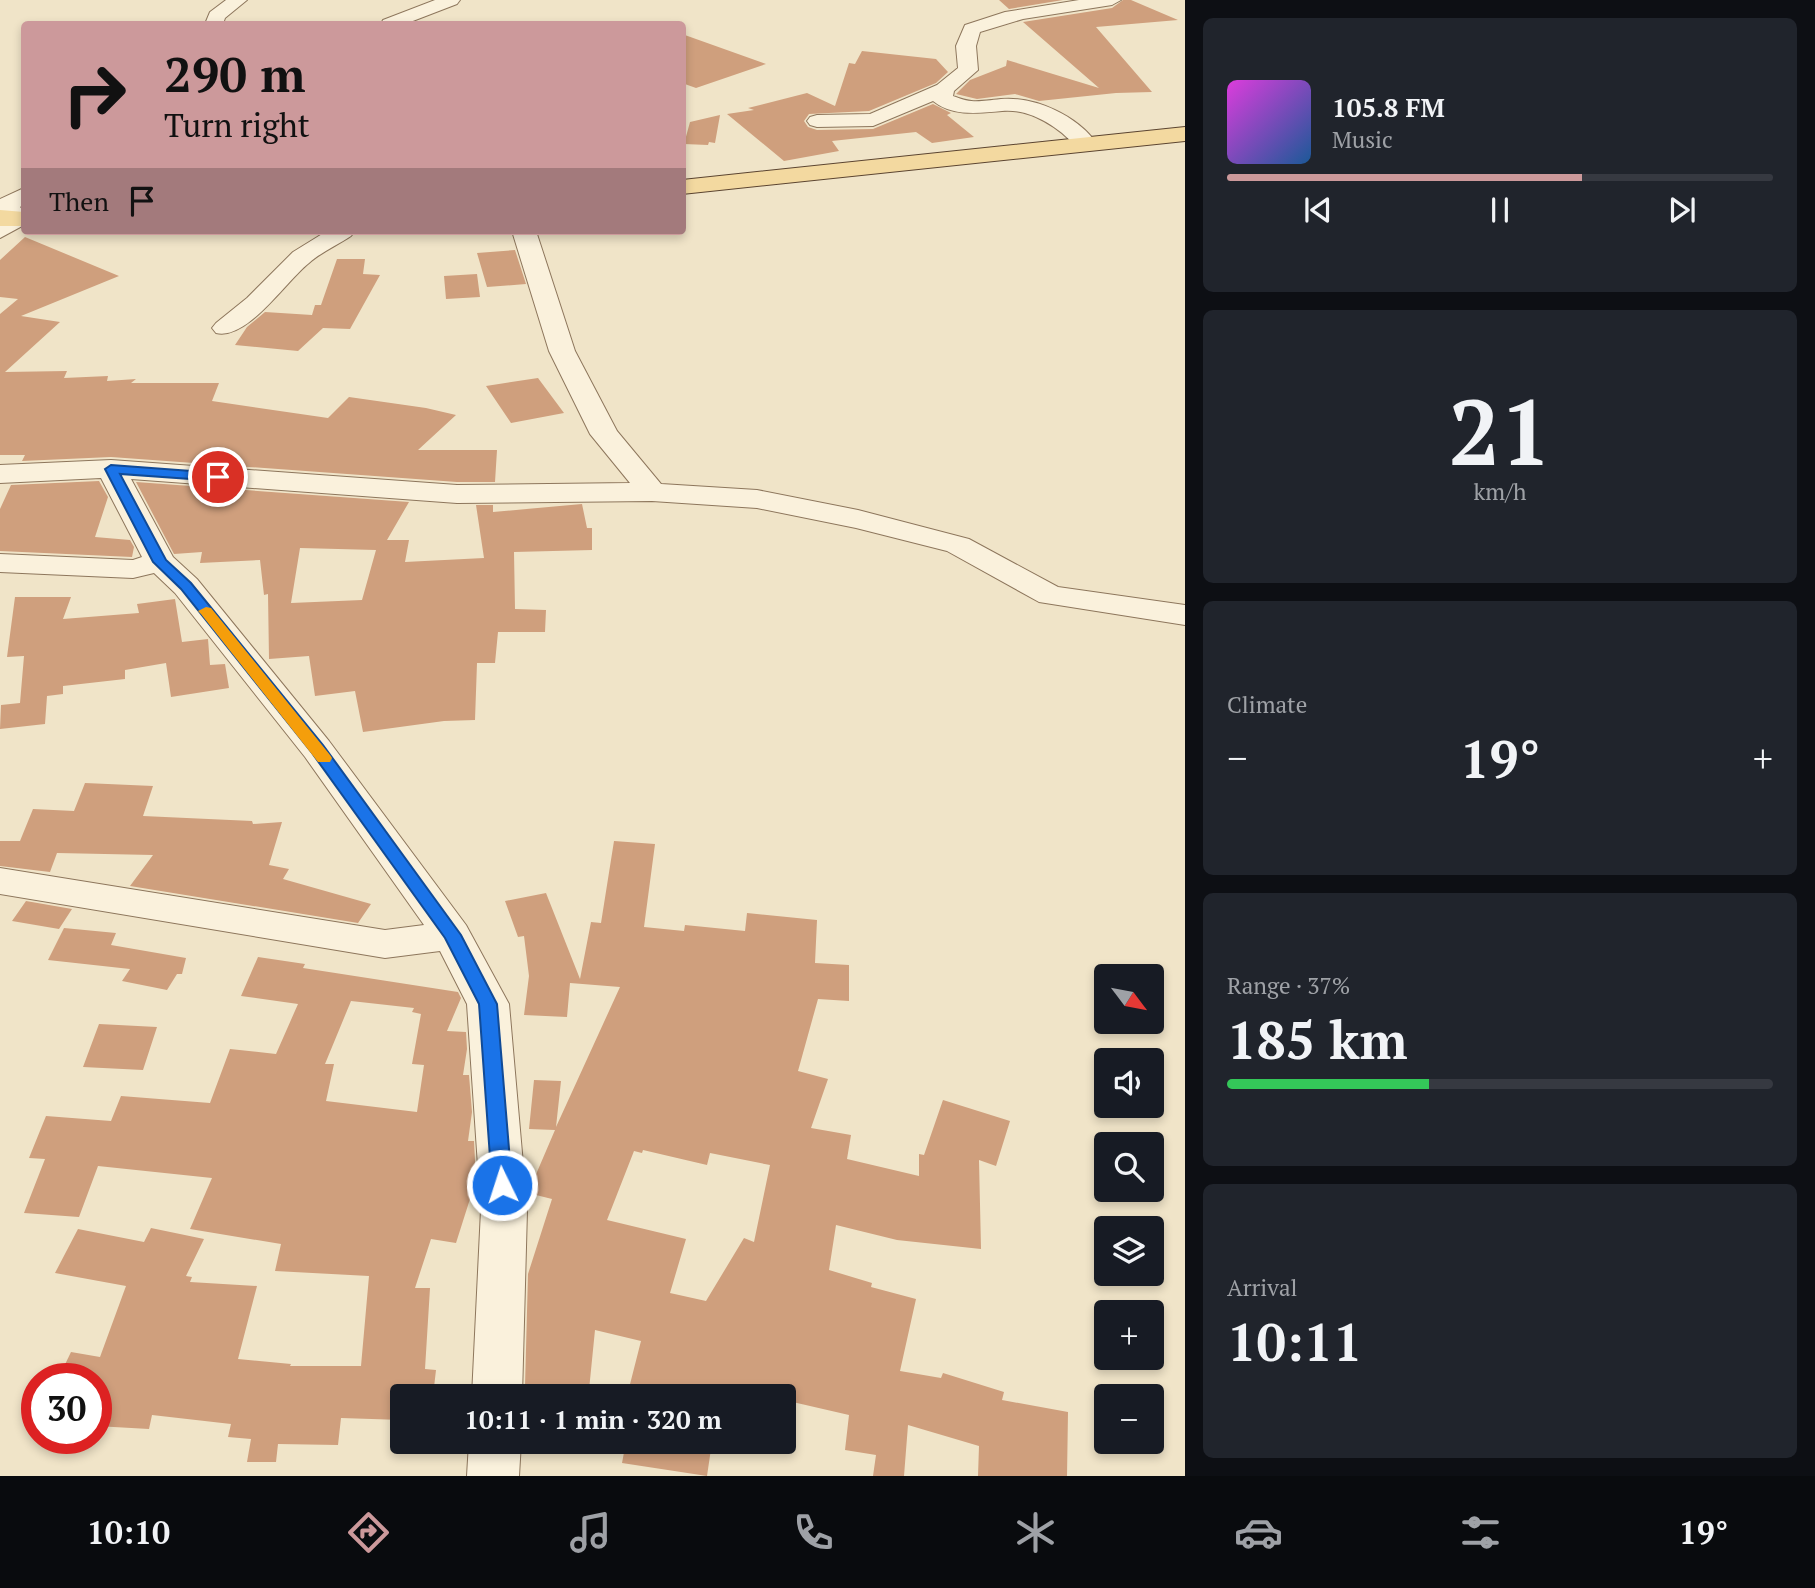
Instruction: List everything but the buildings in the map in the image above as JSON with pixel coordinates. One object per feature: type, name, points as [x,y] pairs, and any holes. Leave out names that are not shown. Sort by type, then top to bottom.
[{"type":"main road","points":[[686,187],[1185,134]]},
{"type":"street","points":[[215,21],[216,16],[238,0]]},
{"type":"street","points":[[398,21],[451,0]]},
{"type":"street","points":[[817,121],[873,120],[944,89],[968,70],[966,46],[972,29],[995,17],[1076,8],[1112,0]]},
{"type":"street","points":[[944,89],[942,99],[959,106],[988,109],[1002,104],[1061,119],[1076,131],[1086,144]]},
{"type":"street","points":[[225,328],[256,303],[301,257],[336,235]]},
{"type":"street","points":[[525,235],[562,351],[604,434],[652,492]]},
{"type":"street","points":[[111,469],[160,562],[186,586],[317,749],[452,935],[488,1004],[504,1210],[497,1384]]},
{"type":"street","points":[[0,475],[111,469],[457,494],[652,492],[757,499],[858,519],[958,545],[1050,595],[1185,615]]},
{"type":"street","points":[[0,563],[132,569],[160,562]]},
{"type":"street","points":[[0,881],[385,944],[452,935]]},
{"type":"street","points":[[494,1476],[495,1454]]},
{"type":"slow traffic","points":[[206,611],[324,758]]},
{"type":"route","points":[[218,477],[111,469],[160,562],[186,586],[317,749],[452,935],[488,1004],[502,1185]]}]
